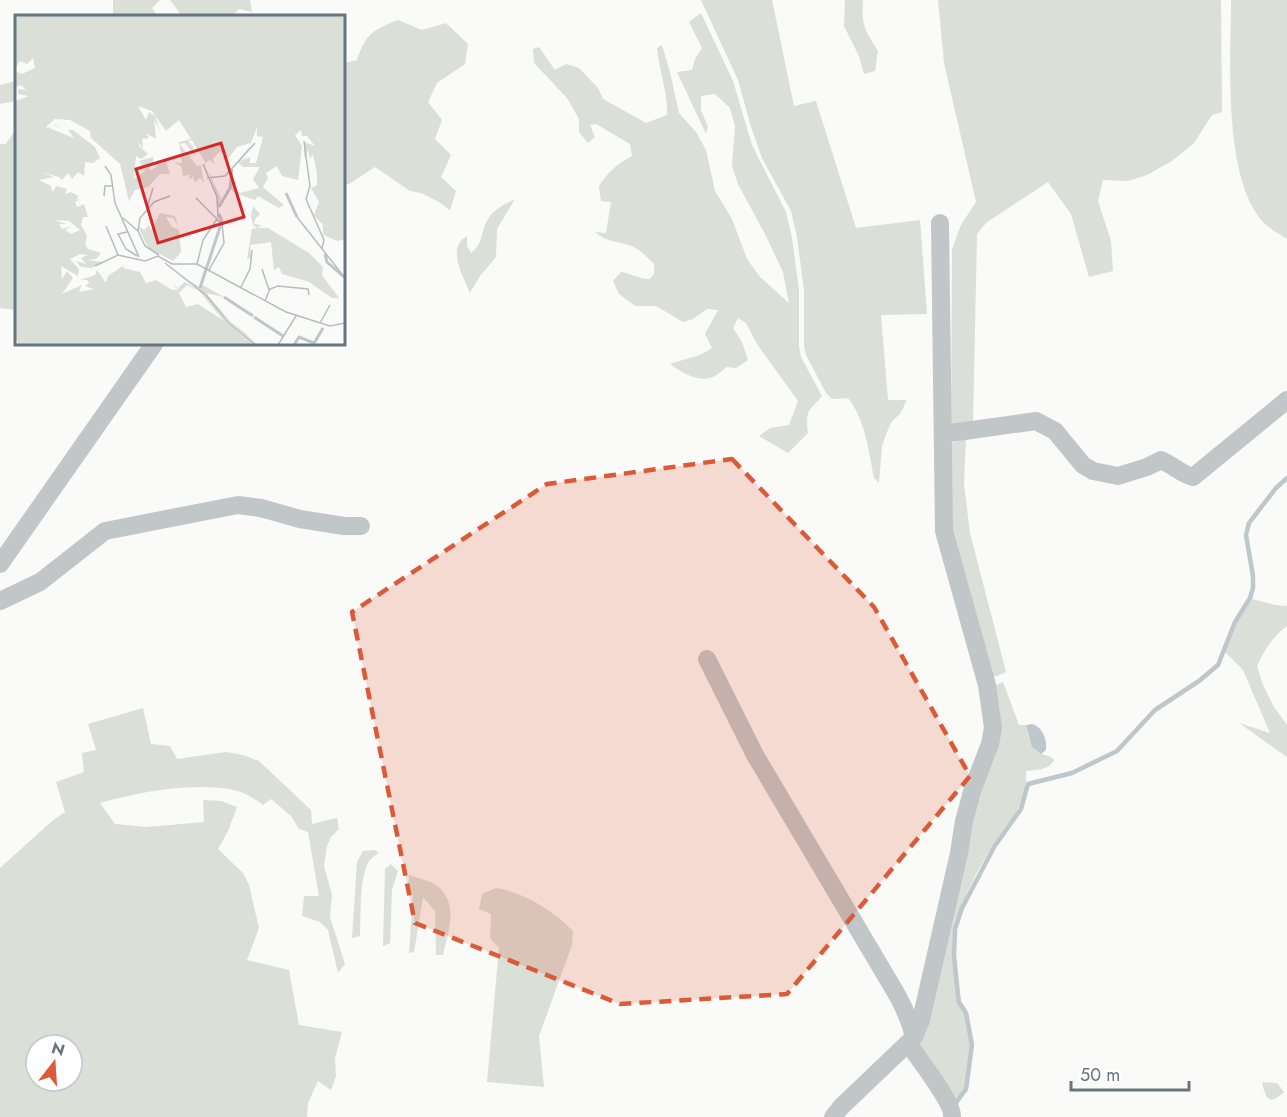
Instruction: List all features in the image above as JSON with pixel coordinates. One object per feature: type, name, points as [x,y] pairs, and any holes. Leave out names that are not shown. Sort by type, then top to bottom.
[{"type":"street","points":[[833,1117],[911,1040],[921,1020],[959,853],[964,821],[973,788],[990,744],[993,728],[987,685],[944,531],[940,222]]},
{"type":"street","points":[[0,564],[153,345]]},
{"type":"street","points":[[943,434],[1036,421],[1054,431],[1083,465],[1093,471],[1118,476],[1161,460],[1185,476],[1193,477],[1287,400]]},
{"type":"street","points":[[1,598],[40,582],[105,531],[238,506],[261,508],[300,519],[344,526],[361,526]]},
{"type":"street","points":[[707,659],[755,755],[908,1014],[911,1040],[950,1108]]},
{"type":"highlighted area","points":[[732,459],[874,607],[970,776],[787,994],[620,1004],[415,923],[352,612],[547,484]]},
{"type":"shaded area","points":[[113,0],[160,0],[152,8],[157,15],[113,15]]},
{"type":"shaded area","points":[[170,0],[250,0],[252,12],[239,9],[233,15],[181,15]]},
{"type":"shaded area","points":[[701,0],[772,0],[794,106],[816,101],[856,228],[920,220],[927,314],[881,315],[888,400],[907,400],[900,414],[892,421],[882,446],[879,483],[874,478],[866,436],[854,406],[848,398],[832,399],[826,393],[806,355],[804,290],[791,211],[762,158],[738,80]]},
{"type":"shaded area","points":[[845,0],[863,0],[865,27],[878,51],[875,71],[864,74],[859,56],[844,26]]},
{"type":"shaded area","points":[[938,0],[1221,0],[1222,112],[1212,115],[1194,143],[1172,161],[1147,175],[1128,181],[1103,180],[1098,201],[1111,241],[1113,271],[1089,277],[1071,214],[1048,182],[987,222],[977,234],[973,422],[951,431],[952,249],[961,225],[976,202],[944,63]]},
{"type":"shaded area","points":[[1231,0],[1287,0],[1287,239],[1264,223],[1251,203],[1241,178],[1235,148],[1230,84]]},
{"type":"shaded area","points":[[701,13],[733,81],[752,145],[786,212],[792,238],[799,290],[801,357],[822,396],[809,412],[808,433],[788,453],[759,436],[770,428],[789,425],[798,401],[757,344],[746,323],[738,318],[733,328],[742,342],[748,360],[736,368],[726,367],[712,377],[699,378],[670,364],[697,356],[712,348],[705,334],[718,310],[707,309],[693,319],[683,322],[656,306],[635,306],[619,294],[613,281],[621,272],[646,279],[650,279],[654,274],[654,264],[640,251],[631,246],[608,240],[595,232],[606,233],[611,202],[601,201],[599,186],[613,169],[632,156],[630,144],[596,124],[590,125],[595,137],[588,143],[579,132],[579,119],[567,98],[534,63],[533,49],[539,47],[555,70],[566,64],[579,68],[598,88],[603,99],[646,123],[667,115],[657,48],[662,45],[679,113],[696,132],[706,150],[715,191],[732,219],[747,259],[760,277],[789,303],[783,272],[738,184],[732,166],[735,126],[730,108],[715,94],[701,96],[701,110],[708,127],[706,134],[677,72],[692,70],[695,59],[702,48],[689,22]]},
{"type":"shaded area","points":[[398,20],[422,30],[446,23],[468,44],[465,64],[437,83],[428,102],[442,120],[435,139],[451,155],[441,177],[456,191],[450,210],[421,193],[410,191],[375,167],[349,184],[345,184],[345,63],[357,60],[367,38],[382,27]]},
{"type":"shaded area","points":[[15,81],[15,101],[0,104],[0,85]]},
{"type":"shaded area","points":[[15,130],[15,310],[0,308],[0,144],[6,144]]},
{"type":"shaded area","points":[[515,199],[497,229],[496,257],[480,276],[470,293],[458,263],[457,255],[461,241],[467,236],[467,246],[471,253],[480,241],[490,215]]},
{"type":"shaded area","points":[[966,438],[964,484],[970,533],[1006,672],[997,676],[992,676],[951,524],[947,445]]},
{"type":"shaded area","points":[[1252,599],[1287,606],[1287,626],[1269,644],[1257,666],[1274,707],[1287,725],[1287,757],[1239,723],[1270,733],[1243,670],[1225,652],[1236,623]]},
{"type":"shaded area","points":[[1003,682],[1019,725],[1026,725],[1034,748],[1054,760],[1046,768],[1026,771],[1026,783],[1021,803],[982,863],[956,919],[952,943],[957,997],[968,1026],[971,1050],[965,1085],[953,1104],[918,1046],[969,819],[991,687]]},
{"type":"shaded area","points":[[143,708],[151,744],[170,746],[177,759],[226,752],[243,755],[259,761],[311,810],[312,824],[337,818],[339,829],[331,837],[327,846],[324,866],[332,895],[330,917],[345,964],[338,973],[328,930],[320,922],[302,916],[304,896],[319,896],[308,832],[299,829],[291,816],[271,799],[263,805],[238,791],[202,787],[149,792],[100,803],[115,824],[147,827],[204,822],[203,800],[221,801],[237,807],[218,849],[243,873],[249,885],[259,928],[247,960],[289,970],[299,1025],[342,1032],[335,1058],[336,1076],[331,1090],[318,1081],[308,1103],[307,1117],[0,1117],[0,868],[65,812],[56,782],[84,772],[82,753],[96,750],[88,724]]},
{"type":"shaded area","points":[[1032,724],[1042,731],[1045,738],[1046,750],[1041,754],[1032,747],[1026,725]]},
{"type":"shaded area","points":[[375,850],[379,853],[368,863],[363,879],[360,936],[352,938],[357,862],[363,851]]},
{"type":"shaded area","points":[[391,864],[398,871],[392,890],[390,943],[383,946],[385,869]]},
{"type":"shaded area","points":[[409,875],[436,885],[448,900],[450,918],[443,955],[436,955],[435,911],[423,897],[414,952],[409,953],[413,896],[408,890]]},
{"type":"shaded area","points":[[496,888],[517,894],[538,904],[557,916],[573,931],[572,945],[539,1036],[544,1087],[487,1082],[499,948],[490,938],[491,914],[479,909],[482,894]]},
{"type":"shaded area","points":[[1262,1082],[1277,1083],[1284,1092],[1279,1097],[1268,1099]]},
{"type":"waterway","points":[[953,1107],[966,1089],[972,1045],[966,1013],[959,1002],[954,956],[955,929],[962,908],[994,847],[1021,809],[1028,784],[1072,773],[1117,751],[1155,710],[1199,681],[1218,665],[1235,622],[1250,598],[1253,588],[1246,535],[1249,523],[1276,488],[1287,478]]}]
